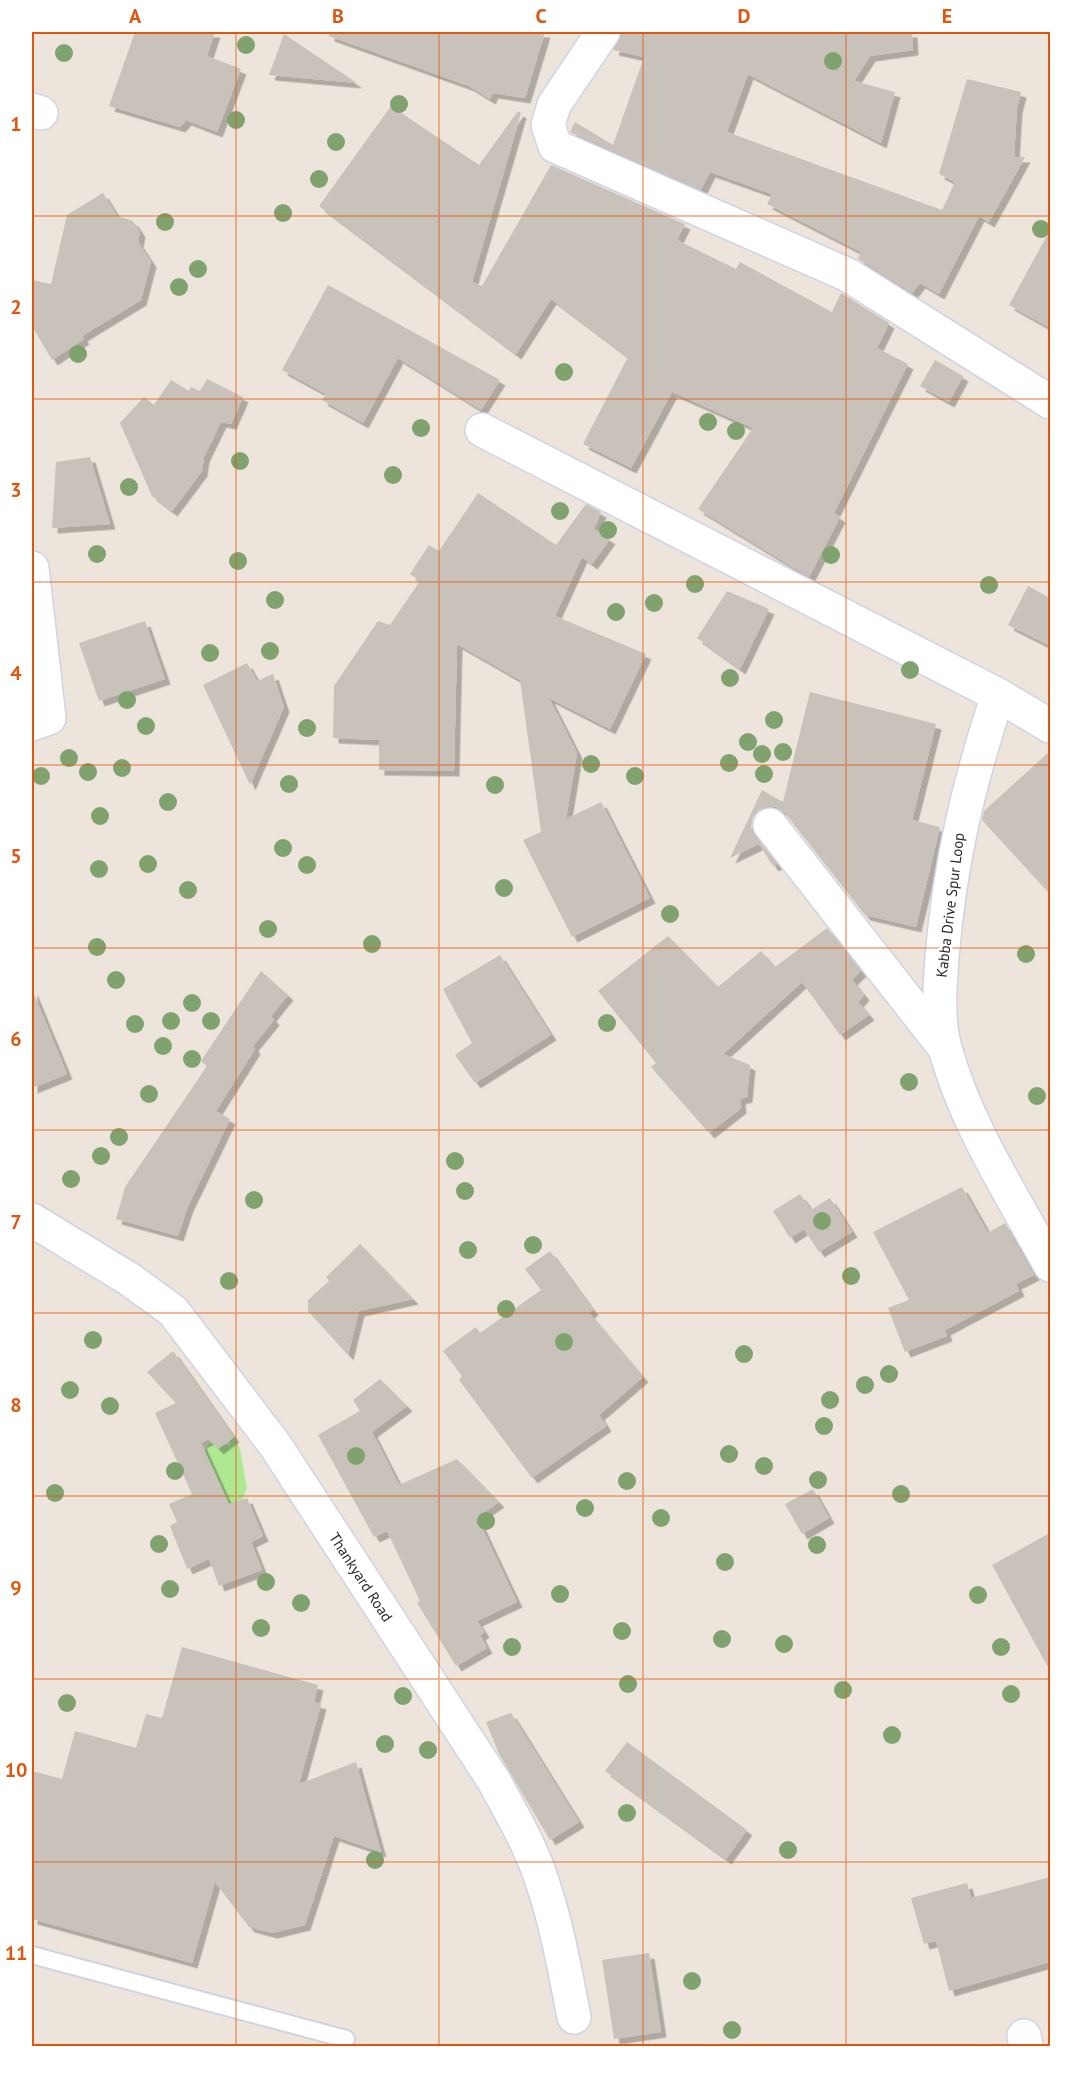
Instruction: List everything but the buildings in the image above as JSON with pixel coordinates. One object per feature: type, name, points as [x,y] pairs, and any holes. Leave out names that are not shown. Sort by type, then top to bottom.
[{"type":"street","points":[[603,32],[554,105],[548,125],[555,146],[848,275],[1050,402]]},
{"type":"street","points":[[482,430],[998,695],[1050,726]]},
{"type":"street","points":[[32,568],[49,718],[32,724]]},
{"type":"street","name":"Kabba Drive Spur Loop","points":[[998,695],[964,806],[953,858],[940,991],[944,1047],[970,1117],[1050,1265]]},
{"type":"street","points":[[770,825],[944,1047]]},
{"type":"street","name":"Thankyard Road","points":[[32,1220],[129,1279],[173,1311],[275,1445],[494,1781],[517,1824],[542,1880],[561,1948],[574,2017]]},
{"type":"lane","points":[[32,1955],[346,2039]]},
{"type":"green space","points":[[229,1434],[234,1436],[240,1449],[247,1488],[238,1510],[209,1517],[199,1461],[209,1443],[230,1445]]}]
